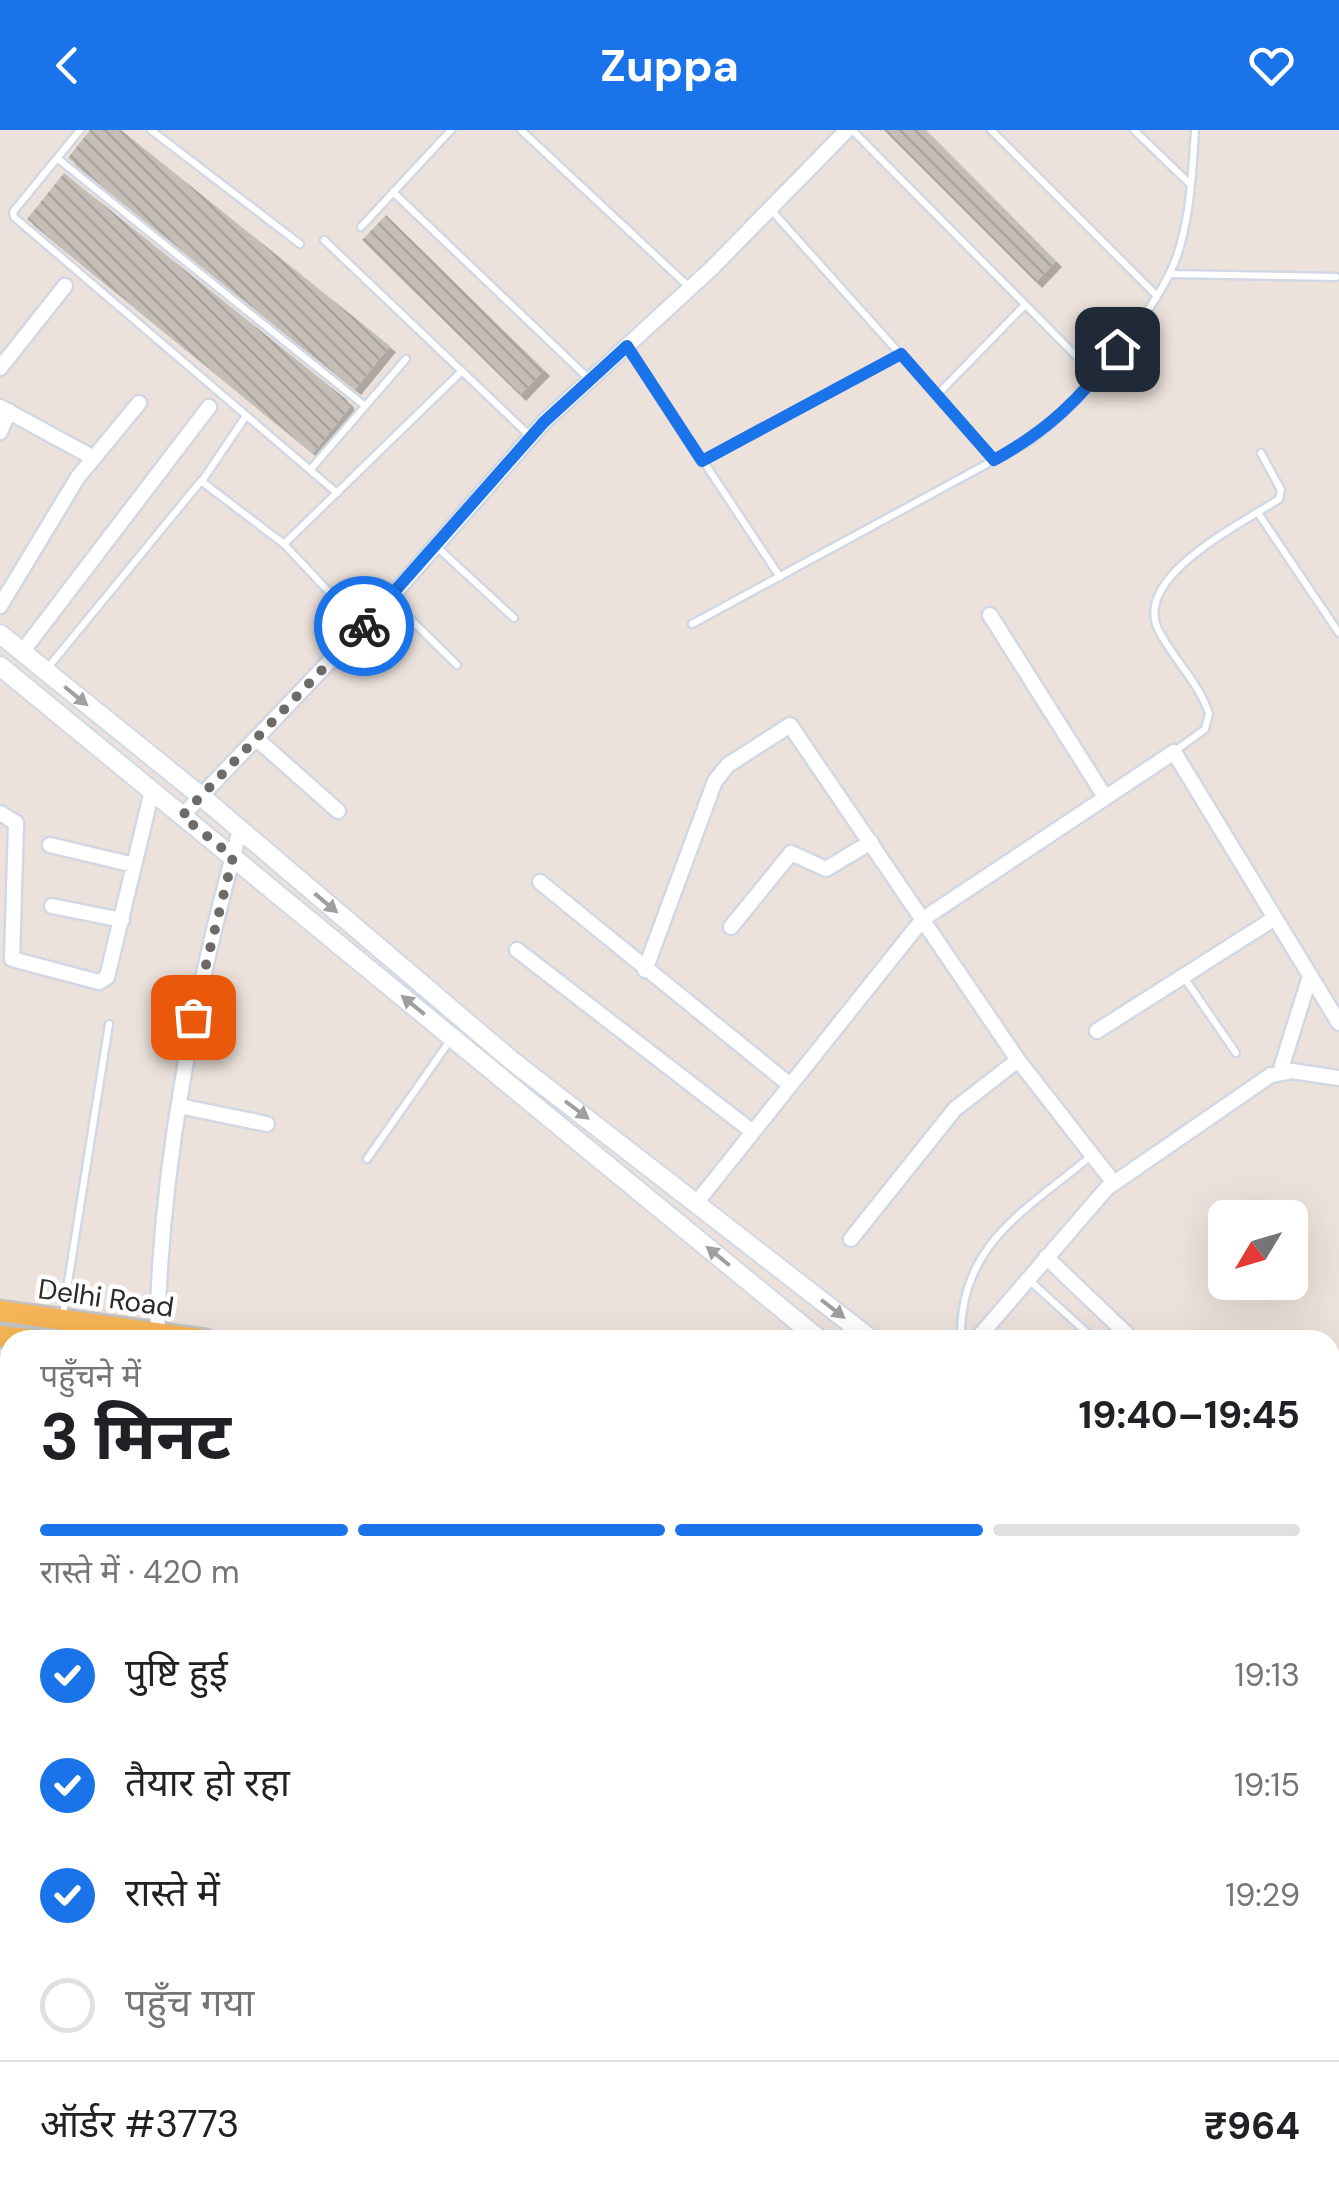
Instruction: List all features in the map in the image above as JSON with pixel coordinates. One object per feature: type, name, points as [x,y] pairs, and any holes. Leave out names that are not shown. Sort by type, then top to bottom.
[{"type":"main road","name":"Delhi Road","points":[[0,1311],[118,1330]]},
{"type":"street","points":[[182,816],[363,628],[531,437],[690,288],[849,130]]},
{"type":"street","points":[[0,368],[65,286]]},
{"type":"street","points":[[0,606],[92,457],[139,403]]},
{"type":"street","points":[[22,652],[209,407]]},
{"type":"street","points":[[0,432],[4,409],[92,457]]},
{"type":"street","points":[[990,614],[1105,798]]},
{"type":"street","points":[[0,634],[202,797],[511,1060],[859,1330]]},
{"type":"street","points":[[0,666],[808,1330]]},
{"type":"street","points":[[645,970],[715,781],[728,766],[784,726],[796,729],[1018,1060],[1114,1183]]},
{"type":"street","points":[[259,740],[338,812]]},
{"type":"street","points":[[697,1202],[923,918],[1174,752],[1339,1023]]},
{"type":"street","points":[[0,813],[16,823],[12,959],[99,982],[107,977],[152,791]]},
{"type":"street","points":[[158,1330],[169,1175],[193,1017],[240,830]]},
{"type":"street","points":[[731,927],[791,853],[826,869],[871,842]]},
{"type":"street","points":[[50,845],[134,866]]},
{"type":"street","points":[[540,882],[790,1085]]},
{"type":"street","points":[[52,906],[122,920]]},
{"type":"street","points":[[1096,1031],[1275,918]]},
{"type":"street","points":[[518,950],[753,1132]]},
{"type":"street","points":[[983,1330],[1114,1183],[1280,1072],[1310,976]]},
{"type":"street","points":[[851,1239],[955,1108],[1018,1060]]},
{"type":"street","points":[[1280,1072],[1339,1078]]},
{"type":"street","points":[[179,1106],[267,1124]]},
{"type":"street","points":[[1046,1257],[1123,1330]]},
{"type":"street","points":[[1124,2210],[1143,2210]]},
{"type":"lane","points":[[80,130],[13,212],[14,218],[337,493]]},
{"type":"lane","points":[[151,130],[300,244]]},
{"type":"lane","points":[[361,227],[451,130]]},
{"type":"lane","points":[[521,130],[690,288]]},
{"type":"lane","points":[[849,130],[1097,377]]},
{"type":"lane","points":[[991,130],[1156,294]]},
{"type":"lane","points":[[1134,130],[1191,184]]},
{"type":"lane","points":[[692,624],[994,460],[1059,419],[1097,377],[1169,274],[1191,184],[1195,130]]},
{"type":"lane","points":[[57,158],[365,406]]},
{"type":"lane","points":[[393,192],[590,380]]},
{"type":"lane","points":[[770,208],[994,460]]},
{"type":"lane","points":[[324,240],[531,437]]},
{"type":"lane","points":[[1169,274],[1336,277]]},
{"type":"lane","points":[[937,395],[1026,304]]},
{"type":"lane","points":[[627,346],[780,577]]},
{"type":"lane","points":[[702,461],[901,354]]},
{"type":"lane","points":[[310,470],[406,359]]},
{"type":"lane","points":[[284,544],[462,371]]},
{"type":"lane","points":[[45,671],[201,481],[246,416]]},
{"type":"lane","points":[[1174,752],[1204,730],[1209,714],[1158,631],[1154,614],[1158,588],[1172,572],[1281,495],[1261,453]]},
{"type":"lane","points":[[201,481],[284,544],[363,628]]},
{"type":"lane","points":[[1258,512],[1339,633]]},
{"type":"lane","points":[[436,546],[514,618]]},
{"type":"lane","points":[[390,598],[456,665]]},
{"type":"lane","points":[[1184,976],[1236,1053]]},
{"type":"lane","points":[[62,1320],[109,1024]]},
{"type":"lane","points":[[367,1160],[452,1038]]},
{"type":"lane","points":[[961,1330],[962,1308],[984,1247],[1092,1155]]},
{"type":"lane","points":[[1028,1279],[1084,1330]]},
{"type":"building","points":[[90,130],[121,130],[390,346],[355,389],[68,158]]},
{"type":"building","points":[[884,130],[926,130],[1056,261],[1036,282]]},
{"type":"building","points":[[64,173],[347,400],[350,407],[313,453],[27,219]]},
{"type":"building","points":[[386,215],[544,370],[520,395],[362,240]]},
{"type":"way so far","points":[[193,1017],[233,857],[182,816],[251,749],[364,626]]},
{"type":"route","points":[[364,626],[544,422],[627,346],[702,461],[901,354],[994,460],[1059,419],[1087,392],[1117,349]]}]
